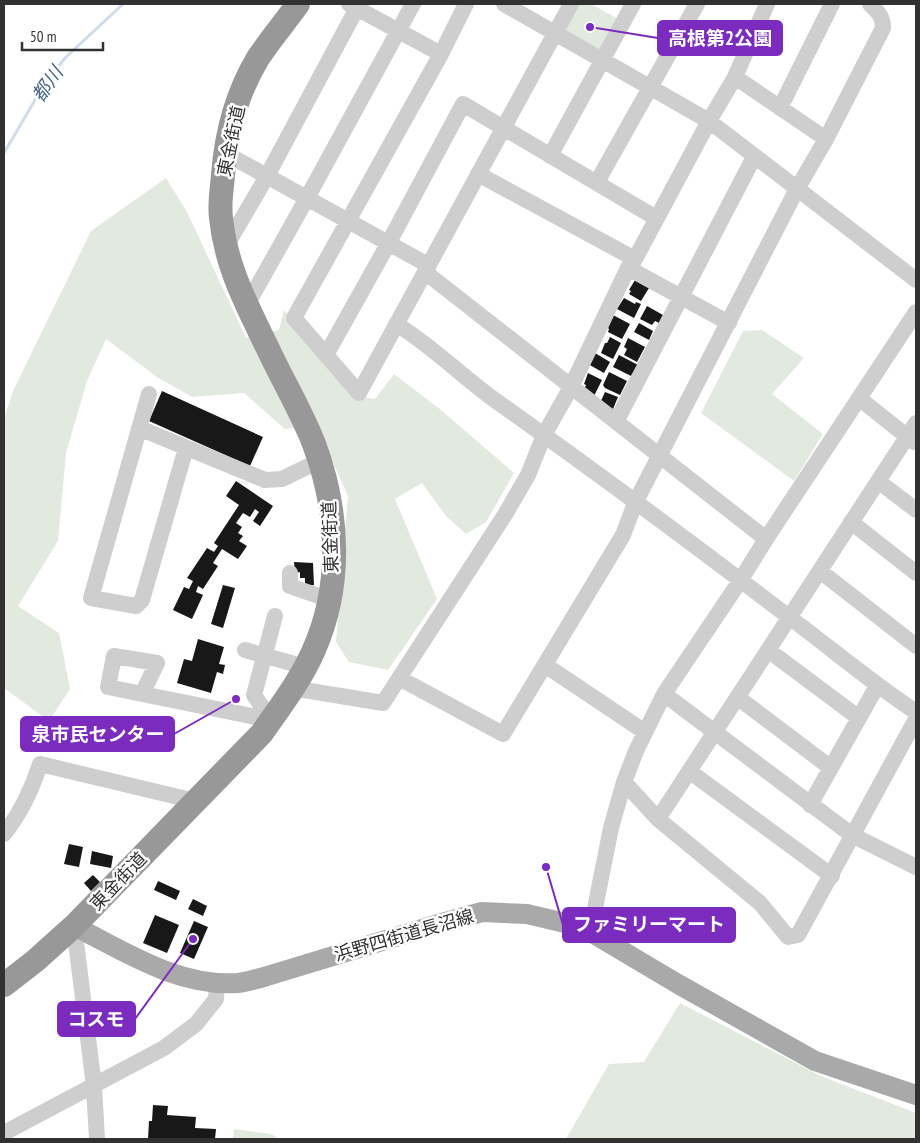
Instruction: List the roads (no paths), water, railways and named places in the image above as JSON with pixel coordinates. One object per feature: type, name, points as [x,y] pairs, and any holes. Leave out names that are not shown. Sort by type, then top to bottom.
[{"type":"highway","name":"東金街道","points":[[4,985],[35,961],[74,926],[262,732],[292,688],[313,652],[330,600],[334,562],[333,525],[329,493],[313,442],[238,287],[225,248],[220,216],[225,153],[233,119],[245,84],[258,59],[298,4]]},
{"type":"main road","name":"浜野四街道長沼線","points":[[74,926],[161,970],[183,977],[216,983],[240,983],[482,912],[527,914],[582,927],[678,984],[815,1061],[916,1095]]},
{"type":"street","points":[[246,305],[413,4]]},
{"type":"street","points":[[466,4],[441,54],[294,318],[359,393],[571,4]]},
{"type":"street","points":[[550,156],[633,4]]},
{"type":"street","points":[[597,182],[697,4]]},
{"type":"street","points":[[292,688],[383,703],[528,475],[544,435],[571,387],[631,263],[735,77],[767,4]]},
{"type":"street","points":[[780,108],[832,4]]},
{"type":"street","points":[[399,678],[503,734],[623,535],[635,503],[797,189],[826,139],[883,28],[883,20],[870,4]]},
{"type":"street","points":[[509,5],[602,61],[709,121],[916,280]]},
{"type":"street","points":[[225,248],[267,176],[353,6],[441,54]]},
{"type":"street","points":[[735,77],[826,139]]},
{"type":"street","points":[[326,355],[463,104],[502,129],[597,182],[656,218]]},
{"type":"street","points":[[225,153],[347,220],[427,268],[571,387],[766,540]]},
{"type":"street","points":[[616,422],[754,157]]},
{"type":"street","points":[[478,174],[631,263],[681,296],[729,323]]},
{"type":"street","points":[[593,933],[598,894],[611,828],[624,782],[645,732],[664,694],[860,400],[916,312]]},
{"type":"street","points":[[396,324],[414,335],[468,381],[544,435],[789,617],[877,686],[916,712]]},
{"type":"street","points":[[149,394],[91,598],[136,606],[142,600],[186,448]]},
{"type":"street","points":[[658,819],[878,481],[913,434],[860,400]]},
{"type":"street","points":[[140,428],[264,480],[282,479],[319,460]]},
{"type":"street","points":[[878,481],[916,510]]},
{"type":"street","points":[[852,522],[916,573]]},
{"type":"street","points":[[820,571],[916,646]]},
{"type":"street","points":[[290,573],[290,586],[330,600]]},
{"type":"street","points":[[271,720],[254,695],[275,616]]},
{"type":"street","points":[[245,650],[305,667]]},
{"type":"street","points":[[768,650],[859,718]]},
{"type":"street","points":[[545,665],[645,732]]},
{"type":"street","points":[[810,804],[877,686]]},
{"type":"street","points":[[142,694],[271,720]]},
{"type":"street","points":[[664,694],[852,835],[916,867]]},
{"type":"street","points":[[737,697],[831,768]]},
{"type":"street","points":[[624,782],[658,819],[760,903],[788,937],[798,935],[832,876],[852,835],[916,719]]},
{"type":"street","points":[[4,834],[15,820],[36,777],[40,764],[195,801]]},
{"type":"street","points":[[689,771],[832,876]]},
{"type":"street","points":[[74,926],[94,1086],[97,1139]]},
{"type":"street","points":[[4,1133],[164,1048],[196,1024],[216,999],[216,983]]},
{"type":"waterway","name":"都川","points":[[4,153],[45,83],[65,58],[123,4]]},
{"type":"place","name":"高根第2公園","points":[[590,27]]},
{"type":"place","name":"泉市民センター","points":[[236,699]]},
{"type":"place","name":"ファミリーマート","points":[[546,867]]},
{"type":"place","name":"コスモ","points":[[193,939]]}]
